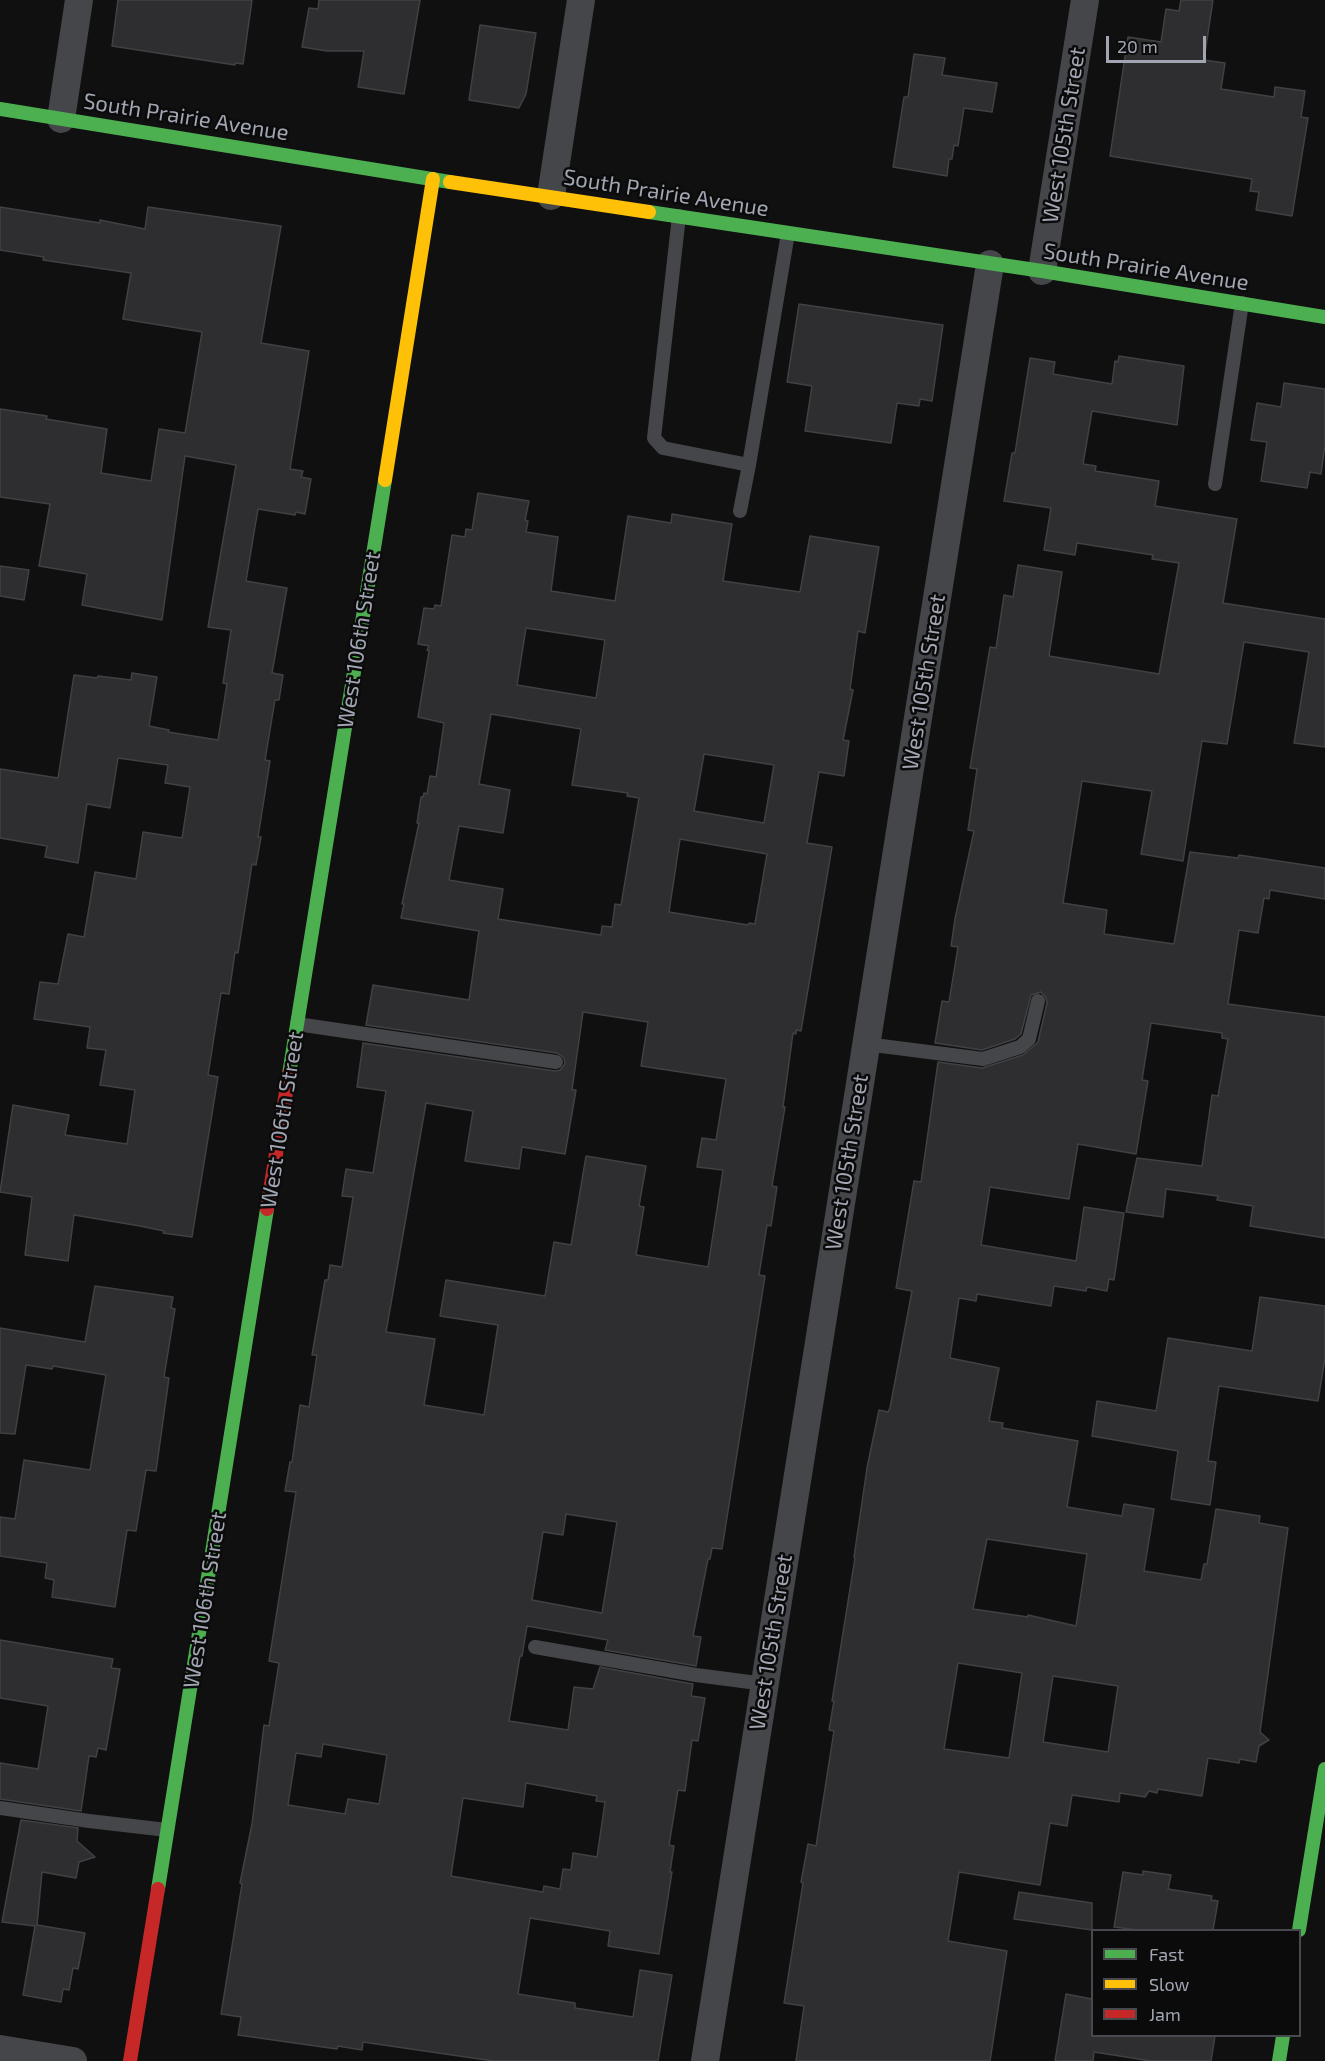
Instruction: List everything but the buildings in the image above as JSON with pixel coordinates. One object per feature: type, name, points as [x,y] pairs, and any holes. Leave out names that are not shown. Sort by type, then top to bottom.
[{"type":"street","points":[[61,118],[79,0]]},
{"type":"street","points":[[551,196],[581,0]]},
{"type":"street","name":"West 105th Street","points":[[1042,271],[1085,0]]},
{"type":"street","name":"South Prairie Avenue","points":[[0,109],[433,179],[1042,271],[1325,317]]},
{"type":"street","name":"West 106th Street","points":[[130,2061],[433,179]]},
{"type":"street","name":"West 105th Street","points":[[705,2061],[990,264]]},
{"type":"street","points":[[1299,1929],[1320,1833],[1325,1769]]},
{"type":"street","points":[[1279,2061],[1283,2037]]},
{"type":"street","points":[[0,2049],[73,2061]]},
{"type":"lane","points":[[679,216],[654,438],[663,448],[749,465]]},
{"type":"lane","points":[[740,511],[788,233]]},
{"type":"lane","points":[[1215,484],[1242,303]]},
{"type":"lane","points":[[866,1044],[983,1059],[1020,1047],[1029,1040],[1038,1001]]},
{"type":"lane","points":[[297,1024],[556,1062]]},
{"type":"lane","points":[[534,1647],[765,1684]]},
{"type":"lane","points":[[0,1808],[168,1830]]},
{"type":"traffic: fast","points":[[0,109],[450,182]]},
{"type":"traffic: fast","points":[[649,212],[1042,271],[1325,317]]},
{"type":"traffic: fast","points":[[289,1074],[385,480]]},
{"type":"traffic: fast","points":[[158,1889],[267,1209]]},
{"type":"traffic: fast","points":[[1299,1929],[1325,1769]]},
{"type":"traffic: fast","points":[[1279,2061],[1283,2037]]},
{"type":"traffic: slow","points":[[385,480],[433,179]]},
{"type":"traffic: slow","points":[[450,182],[649,212]]},
{"type":"traffic: jam","points":[[267,1209],[289,1074]]},
{"type":"traffic: jam","points":[[130,2061],[158,1889]]}]
